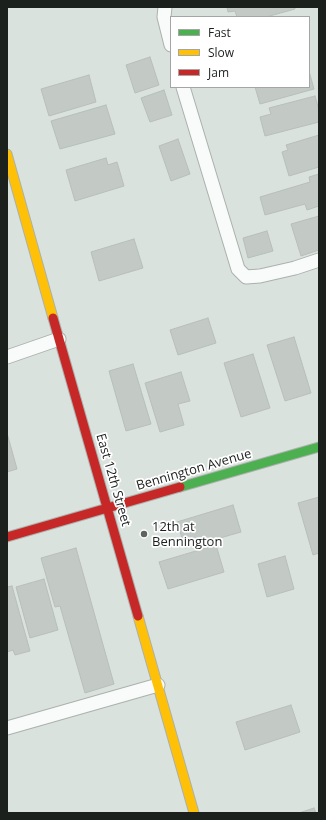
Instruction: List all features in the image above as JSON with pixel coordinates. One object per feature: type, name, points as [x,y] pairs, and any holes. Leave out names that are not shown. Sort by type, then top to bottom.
[{"type":"street","name":"East 12th Street","points":[[7,154],[194,813]]},
{"type":"street","name":"Bennington Avenue","points":[[7,537],[319,447]]},
{"type":"lane","points":[[166,7],[164,17],[170,41]]},
{"type":"lane","points":[[183,88],[238,269],[246,277],[260,276],[295,268],[319,260]]},
{"type":"lane","points":[[7,357],[59,340]]},
{"type":"lane","points":[[7,728],[158,685]]},
{"type":"building","points":[[227,7],[295,7],[295,9],[270,16],[237,16],[235,11],[228,12]]},
{"type":"building","points":[[150,57],[159,85],[135,93],[126,65]]},
{"type":"building","points":[[89,75],[96,102],[49,116],[41,89]]},
{"type":"building","points":[[310,75],[314,89],[260,104],[255,88],[310,88]]},
{"type":"building","points":[[164,90],[172,115],[150,122],[141,98]]},
{"type":"building","points":[[315,96],[319,110],[319,122],[265,136],[260,117],[271,114],[269,108]]},
{"type":"building","points":[[106,105],[115,134],[60,149],[51,121]]},
{"type":"building","points":[[319,135],[319,167],[289,176],[282,152],[288,150],[286,145]]},
{"type":"building","points":[[178,139],[190,174],[171,181],[159,146]]},
{"type":"building","points":[[106,158],[108,165],[117,162],[124,186],[75,201],[66,170]]},
{"type":"building","points":[[319,174],[319,206],[307,210],[305,204],[265,215],[260,197],[310,182],[309,177]]},
{"type":"building","points":[[319,216],[319,250],[301,256],[291,224]]},
{"type":"building","points":[[267,231],[273,251],[248,258],[243,238]]},
{"type":"building","points":[[134,239],[143,268],[99,281],[91,252]]},
{"type":"building","points":[[208,318],[216,343],[178,355],[170,330]]},
{"type":"building","points":[[294,337],[311,393],[285,401],[267,345]]},
{"type":"building","points":[[253,354],[270,408],[241,417],[224,363]]},
{"type":"building","points":[[133,364],[151,424],[126,431],[109,371]]},
{"type":"building","points":[[181,372],[190,401],[178,404],[184,425],[160,432],[145,383]]},
{"type":"building","points":[[7,433],[17,469],[7,472]]},
{"type":"building","points":[[319,497],[319,553],[313,555],[298,503]]},
{"type":"building","points":[[233,505],[241,532],[185,548],[177,522]]},
{"type":"building","points":[[216,545],[224,572],[168,589],[159,562]]},
{"type":"building","points":[[76,548],[114,684],[85,693],[60,606],[55,607],[41,558]]},
{"type":"building","points":[[285,556],[294,589],[267,597],[258,564]]},
{"type":"building","points":[[44,579],[58,630],[30,638],[16,587]]},
{"type":"building","points":[[12,586],[30,651],[15,655],[13,650],[7,652],[7,587]]},
{"type":"building","points":[[291,705],[300,732],[245,750],[236,722]]},
{"type":"building","points":[[314,808],[316,813],[299,813]]},
{"type":"traffic: fast","points":[[180,487],[319,447]]},
{"type":"traffic: slow","points":[[7,154],[53,318]]},
{"type":"traffic: slow","points":[[138,616],[194,813]]},
{"type":"traffic: jam","points":[[53,318],[138,616]]},
{"type":"traffic: jam","points":[[7,537],[180,487]]},
{"type":"place","name":"12th at Bennington","points":[[144,534]]}]
